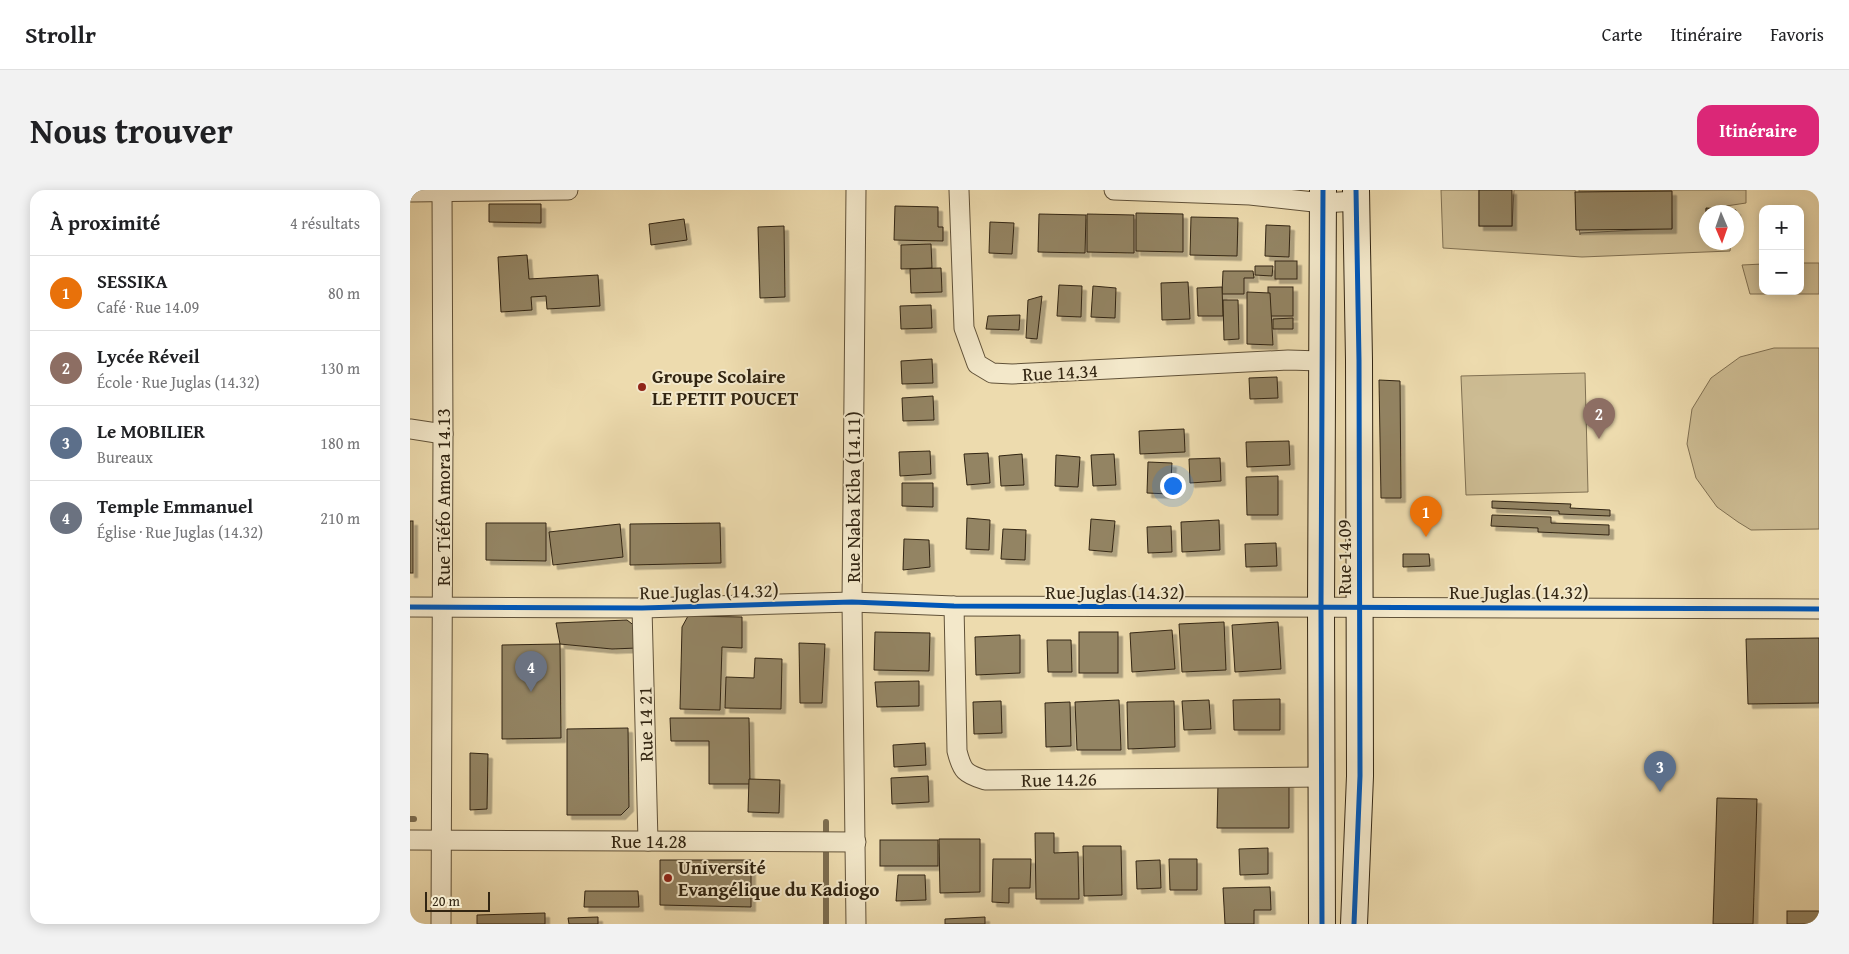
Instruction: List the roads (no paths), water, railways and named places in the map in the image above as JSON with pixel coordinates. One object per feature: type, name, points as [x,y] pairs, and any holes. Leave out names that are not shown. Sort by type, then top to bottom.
[{"type":"street","points":[[410,192],[568,190]]},
{"type":"street","name":"Rue Naba Kiba (14.11)","points":[[856,190],[852,602],[856,924]]},
{"type":"street","name":"Rue 14.34","points":[[959,190],[964,328],[977,364],[992,373],[1012,374],[1288,360],[1321,361]]},
{"type":"street","points":[[1114,190],[1250,195],[1356,196]]},
{"type":"street","name":"Rue Tiéfo Amora 14.13","points":[[441,924],[443,608],[442,191]]},
{"type":"street","name":"Rue 14.09","points":[[1322,924],[1321,361],[1323,196]]},
{"type":"street","name":"Rue 14.09","points":[[1354,924],[1360,776],[1358,606],[1359,360],[1356,196]]},
{"type":"street","points":[[410,429],[443,434]]},
{"type":"street","name":"Rue Juglas (14.32)","points":[[410,607],[642,608],[852,602],[954,606],[1819,608]]},
{"type":"street","name":"Rue 14.26","points":[[954,606],[957,751],[961,766],[969,776],[985,780],[1323,777]]},
{"type":"street","name":"Rue 14 21","points":[[642,608],[648,841]]},
{"type":"street","name":"Rue 14.28","points":[[410,840],[856,842]]},
{"type":"waterway","points":[[826,822],[826,924]]},
{"type":"place","name":"Groupe Scolaire LE PETIT POUCET","points":[[642,387]]},
{"type":"place","name":"Lycée Réveil","points":[[1599,439]]},
{"type":"place","name":"SESSIKA","points":[[1426,537]]},
{"type":"place","name":"Temple Emmanuel","points":[[531,692]]},
{"type":"place","name":"Le MOBILIER","points":[[1660,792]]},
{"type":"place","name":"Université Evangélique du Kadiogo","points":[[668,878]]}]
